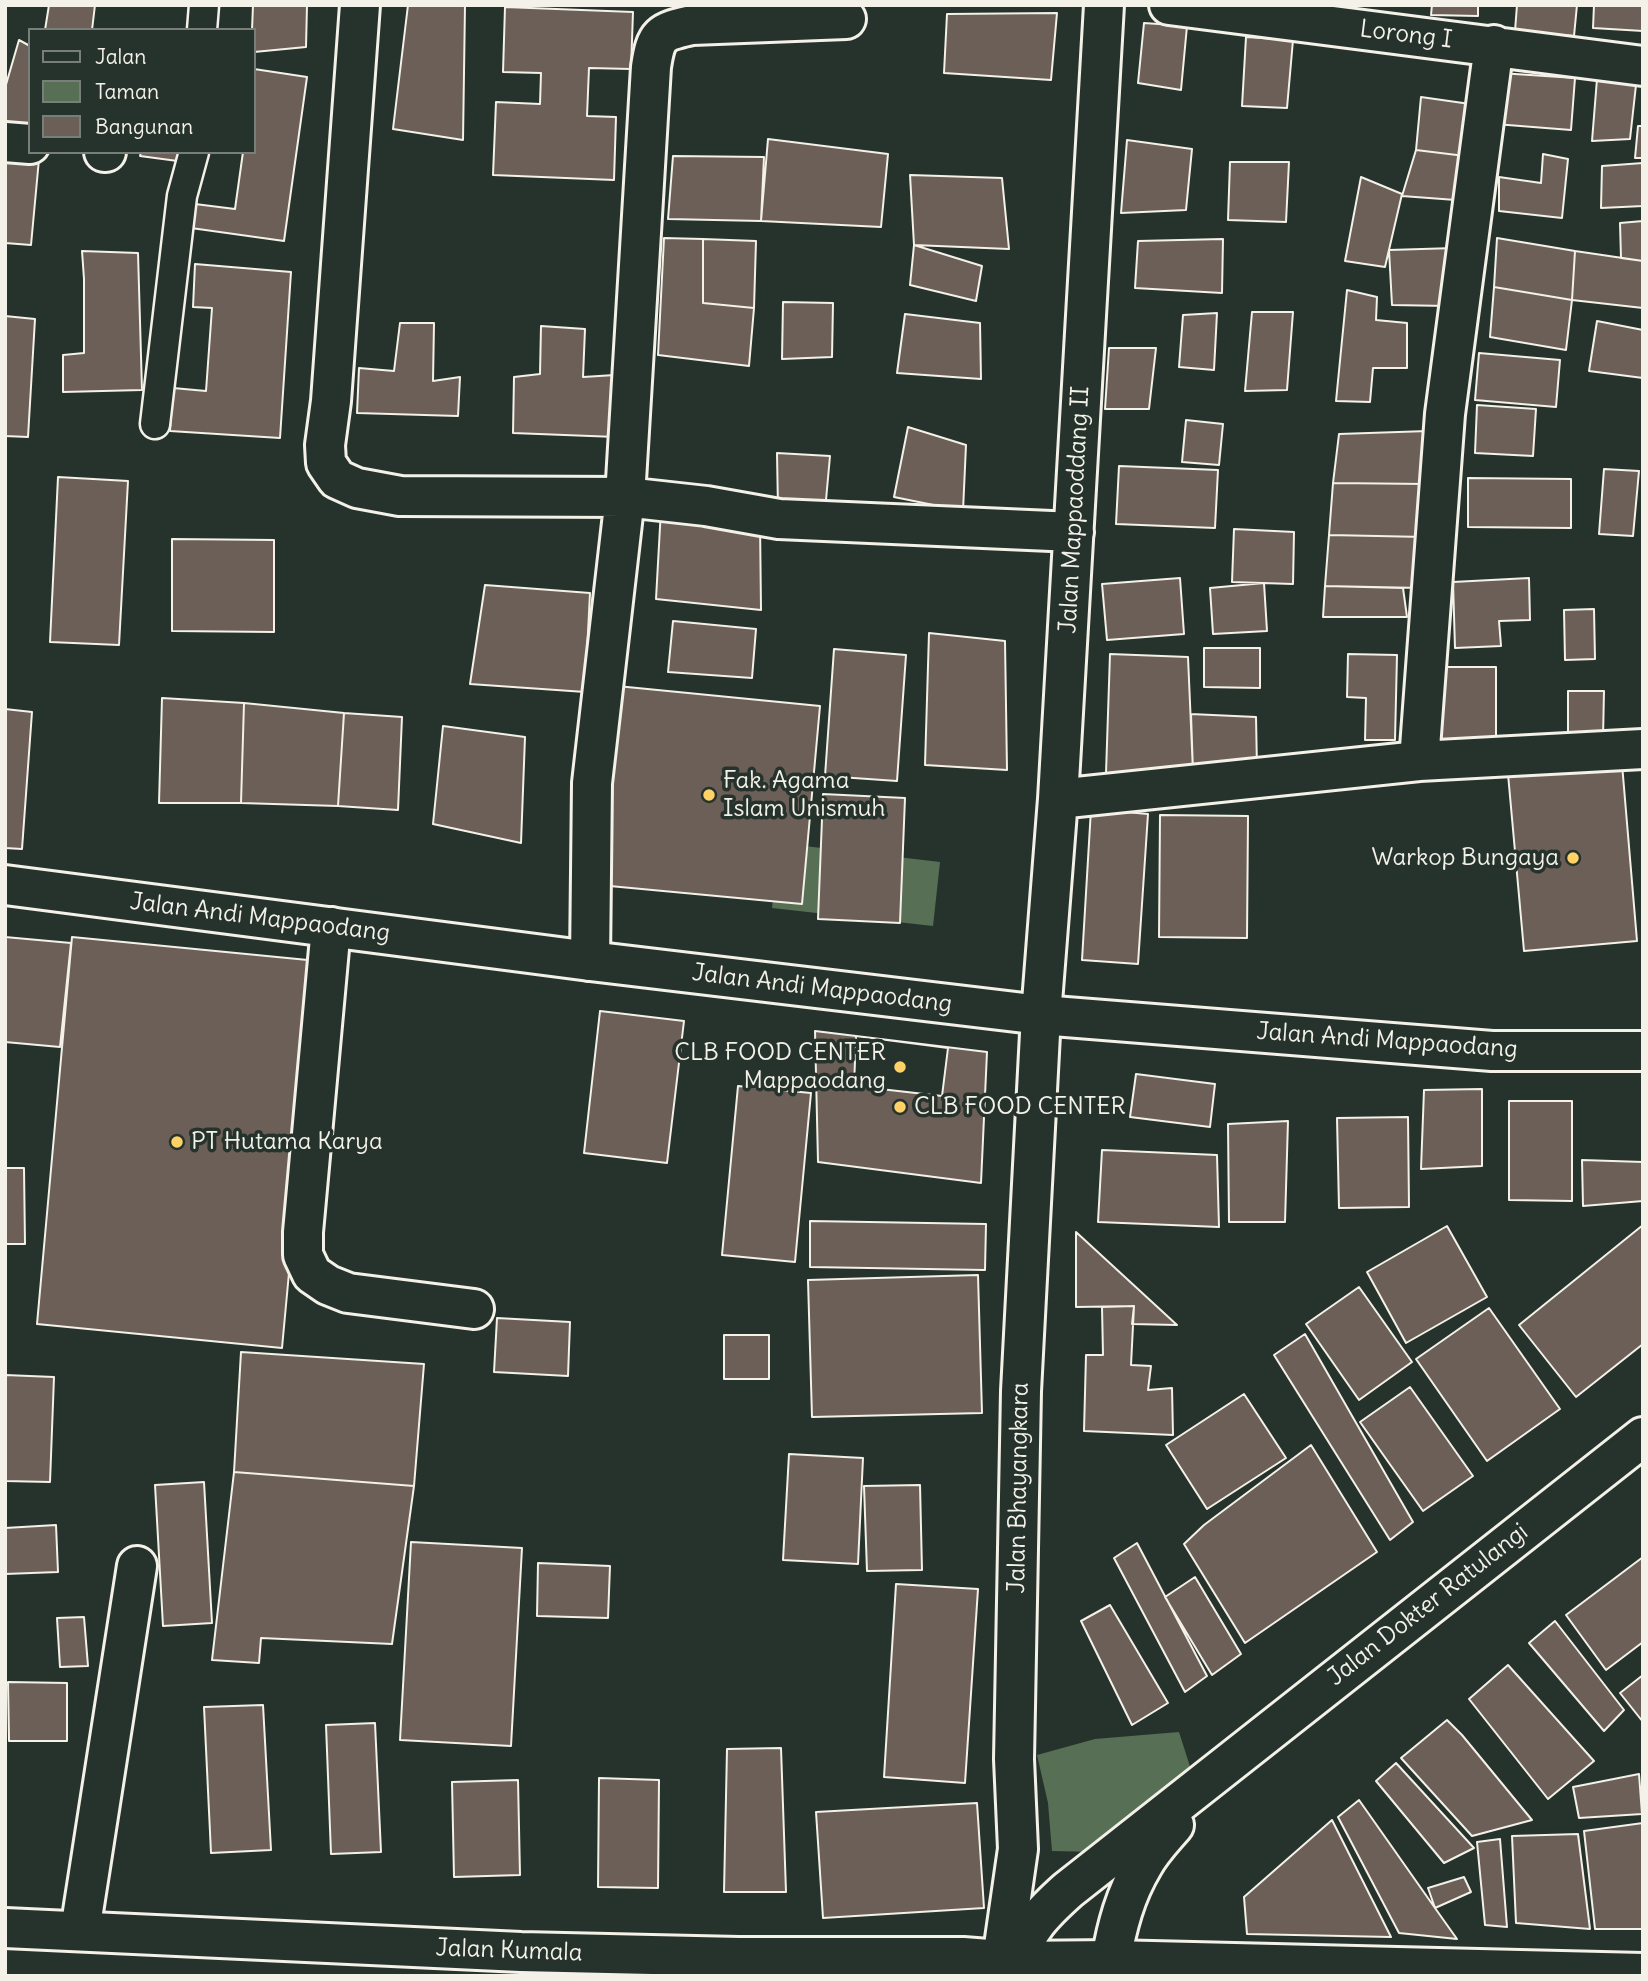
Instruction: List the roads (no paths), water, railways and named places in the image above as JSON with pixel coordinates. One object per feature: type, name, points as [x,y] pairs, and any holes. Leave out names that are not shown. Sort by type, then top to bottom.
[{"type":"street","points":[[360,5],[331,401],[325,445],[326,463],[337,479],[357,488],[400,496],[625,497],[706,506],[779,519],[1074,532]]},
{"type":"street","name":"Jalan Mappaoddang II","points":[[1041,1014],[1058,799],[1104,5]]},
{"type":"street","name":"Lorong I","points":[[1169,5],[1339,16],[1493,45],[1643,66]]},
{"type":"street","points":[[590,961],[592,783],[625,497],[654,45],[667,31],[691,25],[846,19]]},
{"type":"street","points":[[1419,761],[1446,414],[1493,45]]},
{"type":"street","points":[[5,142],[28,144]]},
{"type":"street","points":[[1058,799],[1419,761],[1643,749]]},
{"type":"street","name":"Jalan Andi Mappaodang","points":[[5,885],[590,961],[1041,1014],[1492,1051],[1643,1051]]},
{"type":"street","points":[[331,927],[303,1255],[312,1274],[328,1285],[348,1293],[474,1309]]},
{"type":"street","name":"Jalan Bhayangkara","points":[[1008,1960],[1018,1849],[1014,1759],[1021,1391],[1041,1014]]},
{"type":"street","name":"Jalan Dokter Ratulangi","points":[[1008,1960],[1041,1914],[1068,1890],[1643,1437]]},
{"type":"street","points":[[80,1931],[138,1566]]},
{"type":"street","name":"Jalan Dokter Ratulangi","points":[[1111,1968],[1117,1928],[1128,1893],[1144,1863],[1214,1774]]},
{"type":"street","name":"Jalan Kumala","points":[[5,1928],[80,1931],[521,1964],[746,1966],[963,1957],[1111,1968],[1643,1973]]},
{"type":"lane","points":[[202,28],[204,5]]},
{"type":"lane","points":[[155,424],[182,196],[193,154]]},
{"type":"place","name":"Fak. Agama Islam Unismuh","points":[[709,795]]},
{"type":"place","name":"Warkop Bungaya","points":[[1573,858]]},
{"type":"place","name":"CLB FOOD CENTER Mappaodang","points":[[900,1067]]},
{"type":"place","name":"CLB FOOD CENTER","points":[[900,1107]]},
{"type":"place","name":"PT Hutama Karya","points":[[177,1142]]}]
